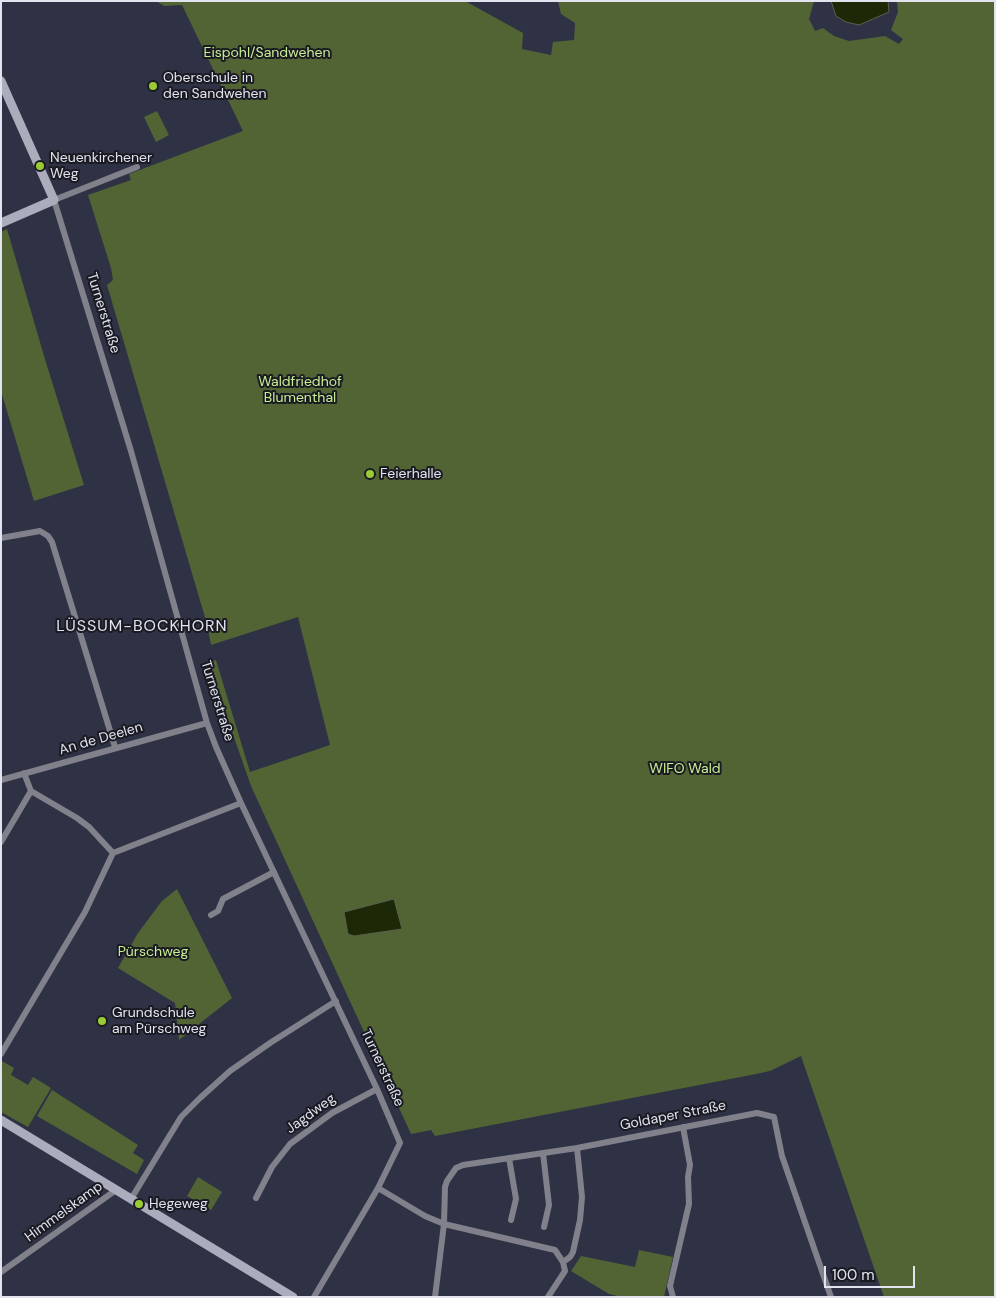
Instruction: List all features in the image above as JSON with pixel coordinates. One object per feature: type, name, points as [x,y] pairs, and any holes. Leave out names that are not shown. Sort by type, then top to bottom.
[{"type":"main road","name":"Turnerstraße","points":[[1,81],[54,200]]},
{"type":"main road","points":[[1,223],[54,200]]},
{"type":"main road","points":[[1,1120],[293,1297]]},
{"type":"street","points":[[54,200],[137,167]]},
{"type":"street","name":"Turnerstraße","points":[[54,200],[131,451],[207,723],[240,803],[377,1089],[400,1143],[378,1188],[314,1297]]},
{"type":"street","points":[[1,538],[40,532],[48,536],[52,542],[116,747]]},
{"type":"street","name":"An de Deelen","points":[[1,780],[207,723]]},
{"type":"street","points":[[24,774],[31,791],[83,822],[99,836],[113,853]]},
{"type":"street","points":[[1,842],[31,791]]},
{"type":"street","points":[[1,1054],[85,912],[113,853],[240,803]]},
{"type":"street","points":[[211,915],[218,911],[223,899],[274,872]]},
{"type":"street","points":[[131,1199],[181,1117],[200,1098],[230,1071],[270,1043],[336,1002]]},
{"type":"street","name":"Jagdweg","points":[[256,1198],[272,1168],[290,1144],[332,1113],[377,1089]]},
{"type":"street","name":"Goldaper Straße","points":[[444,1224],[445,1188],[447,1181],[456,1168],[463,1165],[577,1148],[758,1113],[774,1117],[782,1156],[831,1297]]},
{"type":"street","points":[[673,1297],[670,1286],[689,1204],[688,1177],[690,1166],[683,1127]]},
{"type":"street","points":[[562,1262],[570,1257],[573,1252],[580,1220],[582,1197],[577,1148]]},
{"type":"street","points":[[544,1153],[549,1205],[544,1227]]},
{"type":"street","points":[[509,1158],[516,1199],[511,1220]]},
{"type":"street","points":[[378,1188],[425,1216],[444,1224],[550,1248],[558,1253],[566,1271],[548,1297]]},
{"type":"street","name":"Himmelskamp","points":[[1,1272],[116,1190]]},
{"type":"street","points":[[435,1297],[444,1224]]},
{"type":"green space","name":"WIFO Wald","points":[[156,1],[465,1],[523,33],[522,49],[551,55],[553,42],[574,40],[575,23],[561,14],[558,1],[814,1],[809,19],[815,31],[823,28],[834,36],[849,41],[885,36],[899,44],[903,39],[891,30],[898,12],[897,1],[995,1],[995,1297],[884,1297],[801,1056],[770,1071],[751,1075],[435,1136],[431,1130],[411,1134],[251,786],[208,663],[216,660],[250,772],[330,745],[298,617],[211,645],[207,624],[107,285],[113,280],[111,268],[88,195],[131,180],[129,174],[243,131],[182,5],[164,6]]},
{"type":"green space","points":[[157,111],[169,135],[156,142],[144,117]]},
{"type":"green space","points":[[7,229],[84,485],[34,501],[1,391],[1,232]]},
{"type":"green space","name":"Pürschweg","points":[[177,889],[232,998],[179,1040],[175,1003],[118,968],[138,933],[162,901]]},
{"type":"green space","points":[[2,1061],[14,1068],[11,1075],[28,1085],[33,1077],[51,1088],[28,1127],[1,1112]]},
{"type":"green space","points":[[52,1090],[138,1145],[133,1153],[144,1160],[137,1174],[37,1116]]},
{"type":"green space","points":[[198,1177],[222,1192],[211,1210],[187,1196]]},
{"type":"green space","points":[[639,1250],[673,1257],[664,1297],[622,1297],[609,1294],[571,1271],[581,1256],[635,1267]]},
{"type":"shaded area","points":[[831,1],[888,1],[889,12],[859,25],[846,22],[836,16]]},
{"type":"shaded area","points":[[394,899],[402,929],[354,936],[348,934],[344,912]]},
{"type":"place","name":"Oberschule in den Sandwehen","points":[[153,86]]},
{"type":"place","name":"Neuenkirchener Weg","points":[[40,166]]},
{"type":"place","name":"Feierhalle","points":[[370,474]]},
{"type":"place","name":"Grundschule am Pürschweg","points":[[102,1021]]},
{"type":"place","name":"Hegeweg","points":[[139,1204]]},
{"type":"district","name":"LÜSSUM-BOCKHORN","points":[[142,627]]},
{"type":"park label","name":"Eispohl/Sandwehen","points":[[267,53]]},
{"type":"park label","name":"Waldfriedhof Blumenthal","points":[[300,390]]}]
